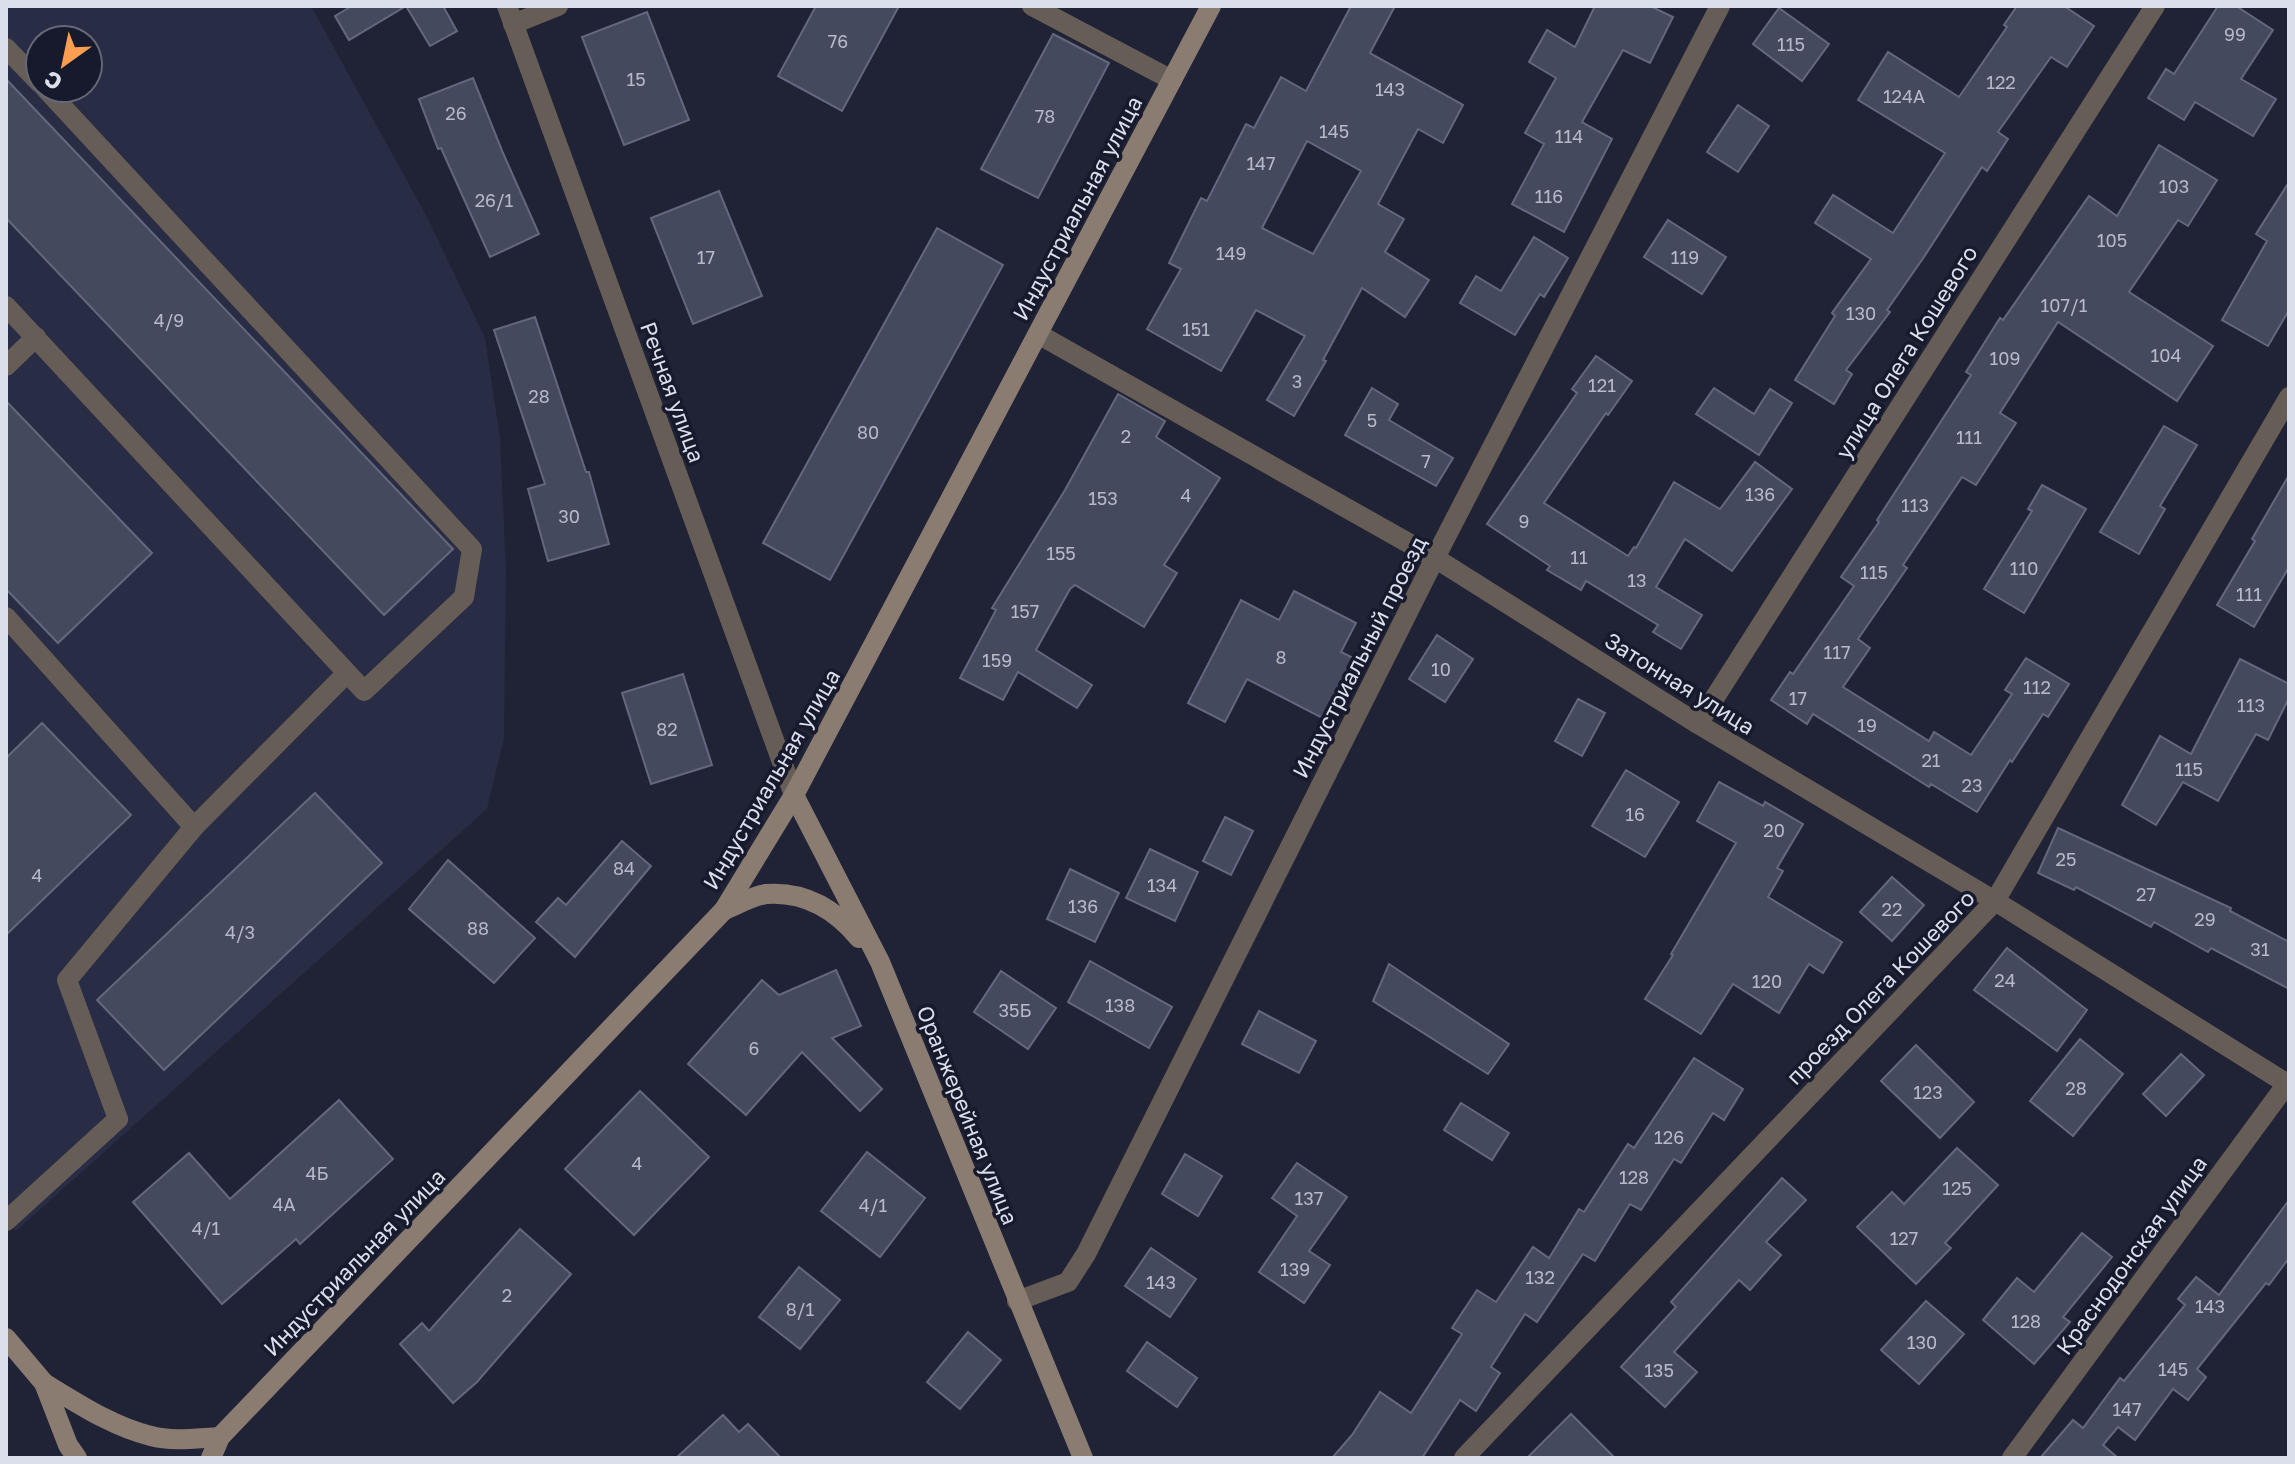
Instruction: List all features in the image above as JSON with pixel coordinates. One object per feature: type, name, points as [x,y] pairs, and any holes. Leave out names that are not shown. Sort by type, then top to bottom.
[{"type":"main road","name":"Индустриальная улица","points":[[211,1458],[220,1437],[724,910],[794,795],[1211,6]]},
{"type":"main road","name":"Оранжерейная улица","points":[[794,795],[880,962],[1083,1458]]},
{"type":"main road","points":[[724,910],[764,894],[815,900],[845,921],[880,962]]},
{"type":"main road","points":[[6,1338],[44,1383],[68,1445],[77,1458]]},
{"type":"main road","points":[[44,1383],[98,1415],[151,1436],[184,1439],[220,1437]]},
{"type":"street","points":[[510,15],[558,6]]},
{"type":"street","points":[[1032,6],[1172,80]]},
{"type":"street","name":"Индустриальный проезд","points":[[1017,1301],[1068,1282],[1086,1254],[1435,558],[1720,6]]},
{"type":"street","name":"улица Олега Кошевого","points":[[1698,724],[2155,6]]},
{"type":"street","name":"Речная улица","points":[[510,15],[794,795]]},
{"type":"street","points":[[6,48],[24,67]]},
{"type":"street","points":[[6,306],[364,691],[464,597],[472,549],[60,104]]},
{"type":"street","name":"Затонная улица","points":[[1038,334],[1435,558],[1698,724],[1995,901],[2288,1083]]},
{"type":"street","points":[[6,366],[36,337]]},
{"type":"street","name":"проезд Олега Кошевого","points":[[1464,1458],[1995,901],[2289,397]]},
{"type":"street","points":[[6,617],[194,827]]},
{"type":"street","points":[[6,1221],[118,1119],[67,980],[194,827],[347,673]]},
{"type":"street","name":"Краснодонская улица","points":[[2012,1458],[2288,1083]]},
{"type":"shaded area","points":[[6,6],[311,6],[428,219],[485,338],[500,438],[506,570],[504,738],[487,809],[16,1231],[6,1221]]},
{"type":"building","points":[[352,6],[406,6],[349,40],[335,16]]},
{"type":"building","points":[[406,6],[443,6],[457,31],[430,46]]},
{"type":"building","points":[[816,6],[899,6],[842,111],[778,76]]},
{"type":"building","points":[[1351,6],[1395,6],[1370,53],[1463,105],[1443,143],[1418,129],[1378,204],[1404,219],[1385,252],[1429,280],[1405,317],[1362,288],[1323,360],[1326,361],[1294,416],[1267,400],[1305,336],[1256,310],[1221,371],[1147,329],[1181,269],[1169,263],[1201,198],[1207,201],[1246,124],[1254,128],[1281,77],[1306,91]],"holes":[[[1307,141],[1361,171],[1313,254],[1262,228]]]},
{"type":"building","points":[[1595,6],[1650,6],[1673,17],[1650,63],[1623,50],[1582,122],[1612,139],[1564,232],[1512,204],[1544,144],[1525,133],[1556,78],[1529,62],[1547,30],[1575,47]]},
{"type":"building","points":[[2017,6],[2064,6],[2094,26],[2067,67],[2051,57],[1998,132],[2008,139],[1987,171],[1982,167],[1887,310],[1890,312],[1846,370],[1852,374],[1834,404],[1795,380],[1835,316],[1832,313],[1871,259],[1815,223],[1833,195],[1893,233],[1945,153],[1858,100],[1888,52],[1959,97],[2007,27],[2004,25]]},
{"type":"building","points":[[2218,6],[2236,6],[2273,30],[2241,79],[2276,99],[2253,136],[2195,102],[2184,120],[2148,98],[2166,69],[2174,74]]},
{"type":"building","points":[[1779,8],[1829,44],[1802,81],[1753,44]]},
{"type":"building","points":[[647,12],[689,120],[624,145],[582,37]]},
{"type":"building","points":[[1053,34],[1109,63],[1038,198],[981,169]]},
{"type":"building","points":[[473,78],[539,234],[490,257],[441,148],[438,149],[419,99]]},
{"type":"building","points":[[6,79],[24,98],[24,104],[30,104],[453,549],[384,615],[6,218]]},
{"type":"building","points":[[1738,105],[1769,126],[1738,172],[1707,152]]},
{"type":"building","points":[[2159,145],[2217,180],[2188,226],[2178,220],[2129,292],[2213,346],[2177,401],[2058,322],[2000,413],[2016,423],[1976,485],[1962,477],[1903,565],[1907,568],[1858,639],[1870,648],[1843,687],[1929,741],[1934,732],[1971,755],[2012,694],[2005,690],[2026,658],[2069,684],[2048,717],[2043,714],[1977,812],[1931,784],[1929,787],[1813,714],[1807,724],[1771,700],[1790,672],[1793,674],[1854,586],[1841,577],[1971,375],[1966,372],[2000,318],[2003,320],[2089,196],[2117,216]]},
{"type":"building","points":[[2289,182],[2289,310],[2268,346],[2222,320],[2267,241],[2256,234]]},
{"type":"building","points":[[719,191],[762,296],[693,324],[651,218]]},
{"type":"building","points":[[1668,220],[1726,257],[1702,294],[1644,257]]},
{"type":"building","points":[[937,228],[1003,265],[830,580],[763,543]]},
{"type":"building","points":[[1534,237],[1568,258],[1544,297],[1540,294],[1515,335],[1460,303],[1476,276],[1501,291]]},
{"type":"building","points":[[535,317],[586,472],[589,472],[609,544],[548,561],[528,489],[545,484],[494,330]]},
{"type":"building","points":[[1596,356],[1632,381],[1544,503],[1628,556],[1636,548],[1674,482],[1720,509],[1755,462],[1792,489],[1732,571],[1685,539],[1656,587],[1702,615],[1681,649],[1653,632],[1658,625],[1586,581],[1581,590],[1547,570],[1550,566],[1487,524],[1577,393],[1572,389]]},
{"type":"building","points":[[1372,388],[1398,404],[1389,420],[1453,458],[1436,486],[1345,435]]},
{"type":"building","points":[[1714,388],[1754,414],[1770,389],[1792,403],[1759,455],[1696,414]]},
{"type":"building","points":[[1118,394],[1165,421],[1156,437],[1220,478],[1164,565],[1177,573],[1144,627],[1075,585],[1070,589],[1036,650],[1092,685],[1077,708],[1018,672],[1003,700],[960,678],[996,610],[992,608],[1065,490]]},
{"type":"building","points":[[6,401],[152,553],[58,643],[6,589]]},
{"type":"building","points":[[2164,426],[2197,445],[2160,506],[2165,509],[2139,554],[2100,532]]},
{"type":"building","points":[[2289,475],[2289,567],[2254,627],[2217,605]]},
{"type":"building","points":[[2042,485],[2086,509],[2024,613],[1984,589],[2032,511],[2028,509]]},
{"type":"building","points":[[1294,591],[1356,623],[1341,652],[1361,662],[1330,722],[1247,679],[1225,722],[1188,703],[1241,600],[1279,620]]},
{"type":"building","points":[[1437,635],[1473,659],[1445,702],[1409,679]]},
{"type":"building","points":[[2240,659],[2289,684],[2289,698],[2268,740],[2256,734],[2218,801],[2183,782],[2156,825],[2122,805],[2160,736],[2191,754]]},
{"type":"building","points":[[683,674],[712,765],[651,784],[622,693]]},
{"type":"building","points":[[1578,699],[1605,713],[1582,756],[1555,741]]},
{"type":"building","points":[[42,723],[131,815],[6,935],[6,758]]},
{"type":"building","points":[[1626,770],[1679,802],[1645,857],[1592,826]]},
{"type":"building","points":[[1719,782],[1763,806],[1765,802],[1803,824],[1777,868],[1783,871],[1768,897],[1842,942],[1823,973],[1809,964],[1779,1013],[1733,984],[1701,1034],[1645,999],[1736,843],[1697,821]]},
{"type":"building","points":[[315,793],[382,863],[164,1070],[97,1000]]},
{"type":"building","points":[[1225,817],[1253,831],[1231,875],[1203,861]]},
{"type":"building","points":[[2058,828],[2231,908],[2230,911],[2289,942],[2289,989],[2211,948],[2208,952],[2154,922],[2151,927],[2076,887],[2074,890],[2038,873]]},
{"type":"building","points":[[622,841],[651,866],[575,957],[536,922],[558,898],[566,905]]},
{"type":"building","points":[[1150,849],[1198,872],[1175,921],[1126,898]]},
{"type":"building","points":[[448,860],[535,938],[494,983],[409,909]]},
{"type":"building","points":[[1070,869],[1119,893],[1095,942],[1047,919]]},
{"type":"building","points":[[1892,877],[1924,905],[1892,941],[1860,912]]},
{"type":"building","points":[[2007,948],[2087,1010],[2057,1051],[1974,990]]},
{"type":"building","points":[[1090,961],[1172,1007],[1149,1048],[1068,1002]]},
{"type":"building","points":[[1389,964],[1509,1044],[1488,1074],[1373,1001]]},
{"type":"building","points":[[836,970],[861,1026],[832,1038],[882,1089],[860,1111],[802,1052],[746,1115],[688,1064],[762,980],[779,995]]},
{"type":"building","points":[[1001,971],[1056,1008],[1028,1049],[974,1012]]},
{"type":"building","points":[[1259,1011],[1316,1041],[1299,1073],[1242,1044]]},
{"type":"building","points":[[2080,1039],[2123,1074],[2073,1136],[2030,1101]]},
{"type":"building","points":[[1916,1045],[1974,1102],[1940,1138],[1881,1081]]},
{"type":"building","points":[[2181,1054],[2204,1075],[2166,1116],[2143,1094]]},
{"type":"building","points":[[1694,1058],[1743,1089],[1724,1120],[1713,1113],[1681,1163],[1674,1159],[1641,1210],[1630,1204],[1595,1261],[1583,1254],[1537,1322],[1525,1314],[1491,1367],[1500,1373],[1476,1411],[1460,1400],[1422,1458],[1332,1458],[1352,1435],[1380,1392],[1411,1413],[1462,1334],[1452,1328],[1477,1290],[1496,1302],[1533,1247],[1549,1258],[1579,1209],[1584,1212],[1628,1144],[1634,1148]]},
{"type":"building","points":[[640,1091],[709,1157],[634,1235],[565,1169]]},
{"type":"building","points":[[339,1100],[393,1159],[300,1244],[296,1239],[222,1304],[133,1202],[189,1153],[230,1199]]},
{"type":"building","points":[[1461,1103],[1509,1133],[1492,1160],[1444,1130]]},
{"type":"building","points":[[1957,1148],[1998,1185],[1945,1243],[1951,1248],[1916,1284],[1857,1227],[1892,1192],[1904,1204]]},
{"type":"building","points":[[867,1152],[925,1198],[880,1257],[821,1211]]},
{"type":"building","points":[[1185,1154],[1222,1176],[1198,1216],[1162,1194]]},
{"type":"building","points":[[1297,1163],[1347,1197],[1309,1251],[1330,1265],[1304,1303],[1259,1272],[1297,1216],[1272,1198]]},
{"type":"building","points":[[1782,1178],[1806,1200],[1766,1242],[1781,1255],[1750,1290],[1739,1280],[1674,1352],[1697,1372],[1665,1407],[1621,1367],[1676,1307],[1671,1302]]},
{"type":"building","points":[[2289,1200],[2289,1258],[2197,1369],[2206,1377],[2188,1400],[2173,1389],[2135,1440],[2118,1427],[2103,1445],[2118,1458],[2040,1458],[2073,1420],[2083,1428],[2120,1378],[2124,1381],[2185,1305],[2178,1299],[2196,1277],[2219,1295]]},
{"type":"building","points":[[520,1229],[571,1274],[477,1382],[453,1403],[400,1344],[422,1323],[429,1331]]},
{"type":"building","points":[[2082,1233],[2112,1257],[2063,1317],[2070,1322],[2034,1364],[1983,1320],[2017,1278],[2034,1292]]},
{"type":"building","points":[[1151,1248],[1196,1279],[1170,1317],[1125,1286]]},
{"type":"building","points":[[799,1267],[840,1300],[800,1349],[759,1317]]},
{"type":"building","points":[[1926,1301],[1964,1334],[1919,1384],[1881,1350]]},
{"type":"building","points":[[968,1332],[1001,1360],[960,1409],[927,1382]]},
{"type":"building","points":[[1147,1342],[1197,1378],[1177,1407],[1127,1371]]},
{"type":"building","points":[[1571,1414],[1615,1458],[1527,1458]]},
{"type":"building","points":[[723,1415],[739,1432],[748,1424],[781,1458],[676,1458]]}]
